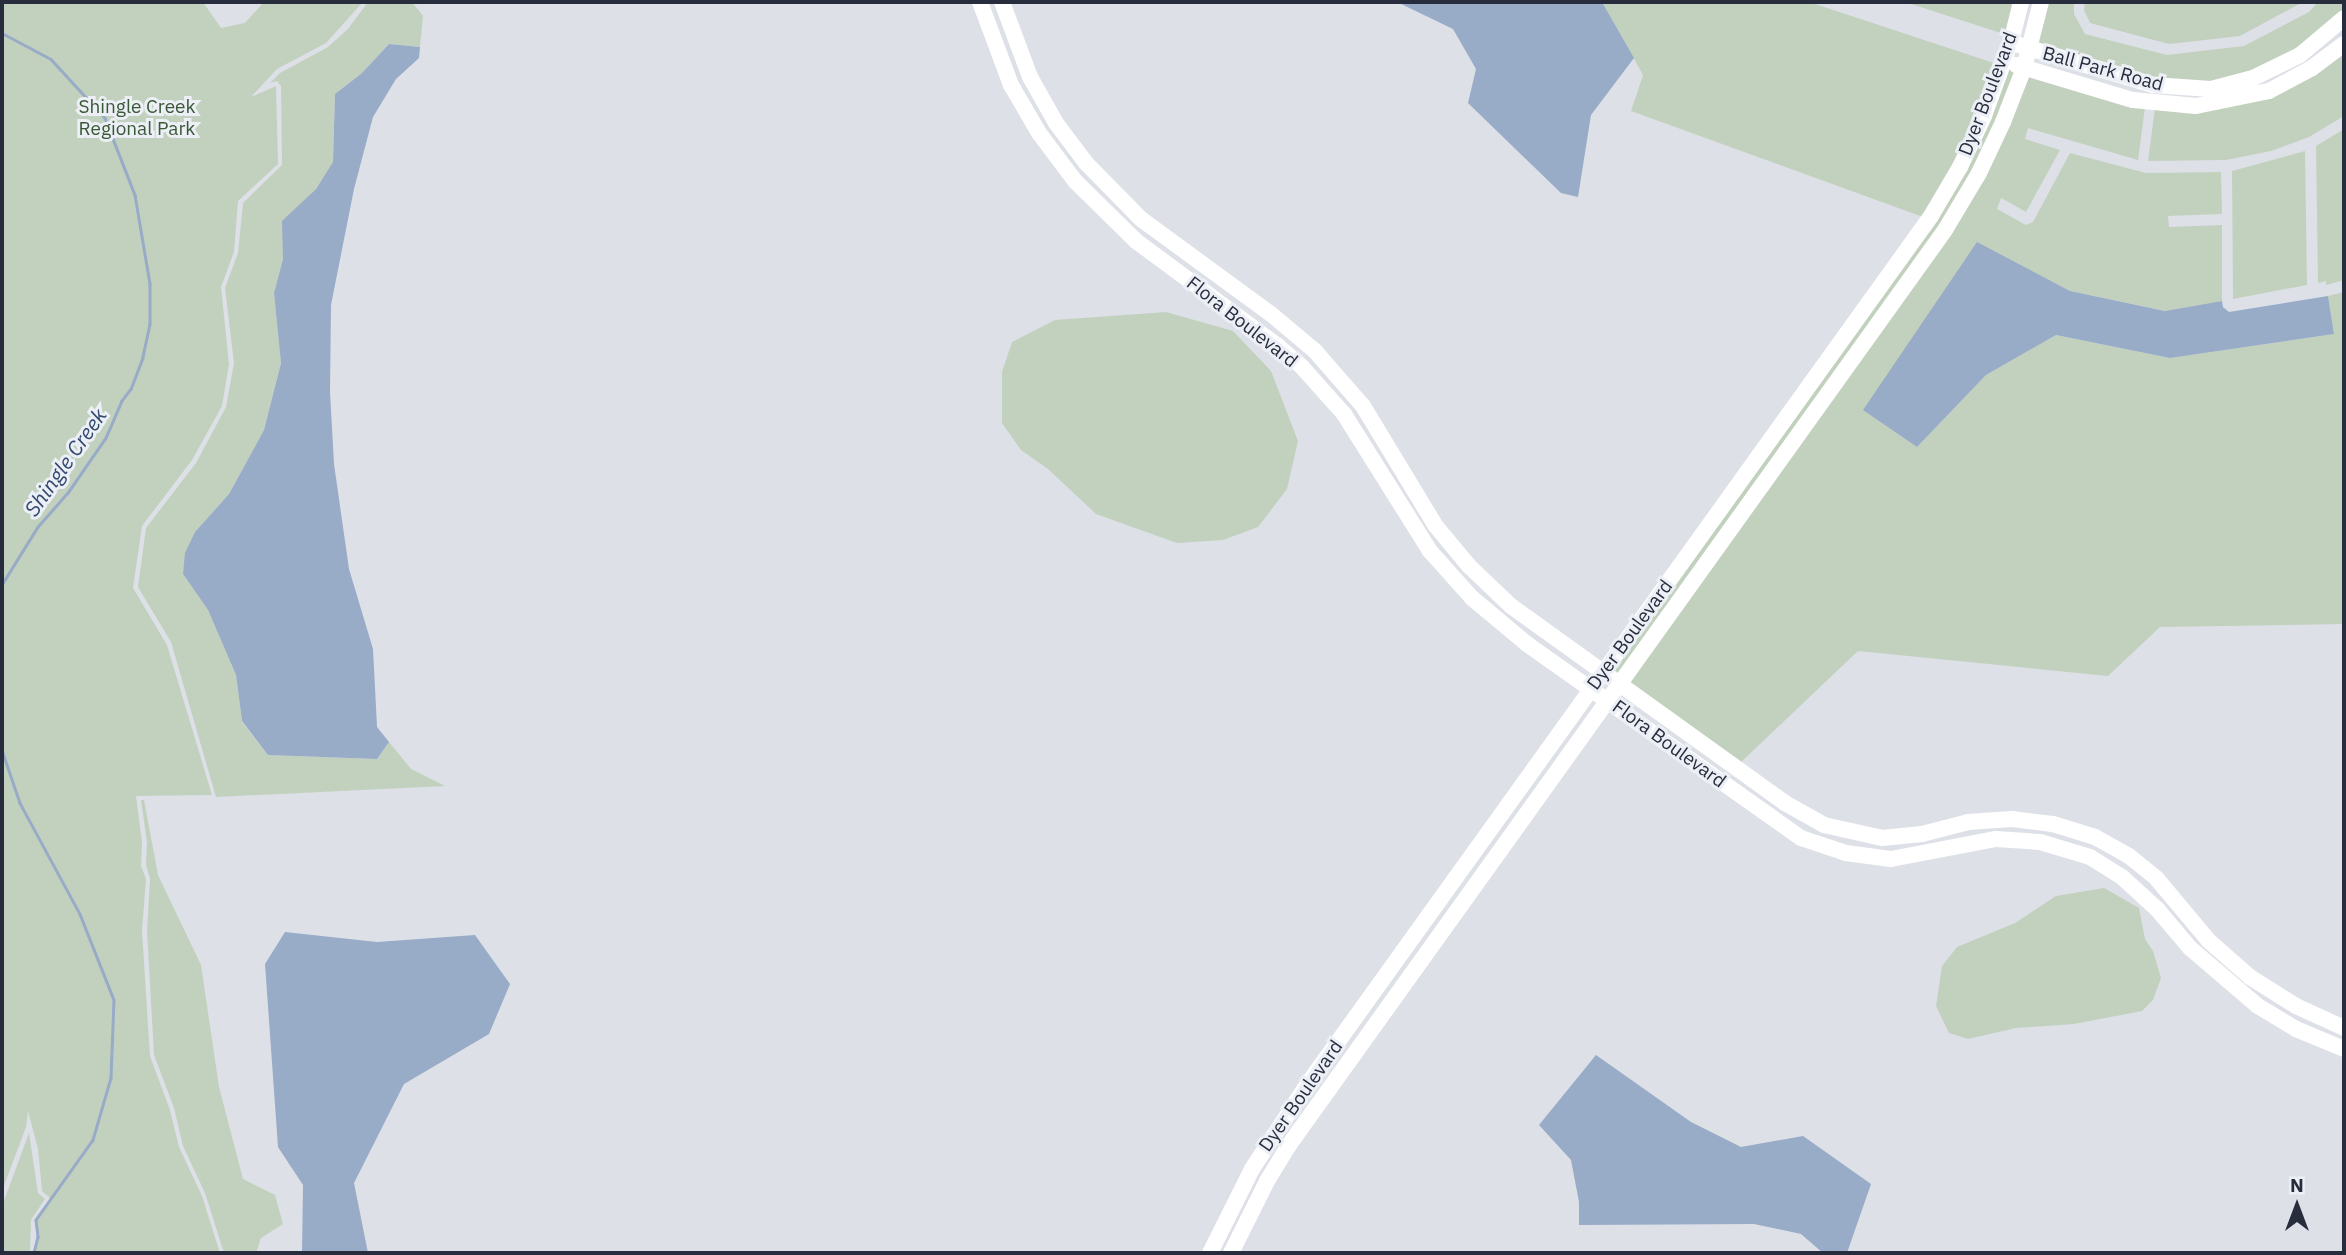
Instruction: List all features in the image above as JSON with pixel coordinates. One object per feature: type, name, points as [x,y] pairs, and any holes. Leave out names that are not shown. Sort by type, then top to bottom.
[{"type":"street","name":"Flora Boulevard","points":[[980,2],[999,56],[1024,108],[1056,158],[1084,191],[1136,241],[1278,346],[1302,367],[1344,414],[1406,518],[1449,574],[1497,620],[1801,838],[1835,849],[1891,859],[1974,842],[2021,840],[2060,846],[2090,858],[2123,878],[2158,909],[2190,948],[2258,1006],[2296,1029],[2344,1049]]},
{"type":"street","name":"Flora Boulevard","points":[[1002,2],[1018,50],[1041,98],[1069,142],[1104,184],[1141,219],[1271,314],[1315,351],[1363,406],[1435,525],[1469,566],[1511,606],[1785,803],[1809,818],[1840,831],[1882,838],[1901,837],[1968,822],[2012,819],[2053,824],[2095,837],[2142,866],[2216,947],[2250,977],[2295,1006],[2344,1028]]},
{"type":"street","name":"Dyer Boulevard","points":[[1210,1253],[1226,1216],[1272,1136],[1931,216],[1970,146],[2011,42],[2021,2]]},
{"type":"street","name":"Dyer Boulevard","points":[[1231,1253],[1267,1181],[1289,1145],[1945,230],[1979,173],[2024,68],[2041,2]]},
{"type":"street","name":"Ball Park Road","points":[[2011,42],[2153,85],[2211,89],[2253,78],[2300,55],[2344,18]]},
{"type":"street","name":"Ball Park Road","points":[[2004,61],[2133,100],[2196,106],[2269,91],[2312,68],[2344,44]]},
{"type":"street","points":[[1385,1012],[1388,974]]},
{"type":"green space","name":"Shingle Creek Regional Park","points":[[2,2],[203,2],[221,28],[245,23],[264,2],[363,2],[326,43],[277,69],[251,97],[276,86],[278,164],[238,201],[234,252],[221,287],[229,364],[222,406],[192,460],[142,526],[133,588],[167,645],[212,795],[136,796],[142,842],[141,866],[146,879],[142,931],[150,1056],[170,1110],[179,1147],[202,1196],[220,1253],[34,1253],[38,1237],[36,1220],[51,1199],[42,1191],[38,1149],[28,1111],[26,1127],[2,1191]]},
{"type":"green space","points":[[368,2],[412,2],[423,16],[420,47],[389,44],[362,73],[335,94],[333,162],[316,189],[283,221],[283,259],[274,293],[281,362],[264,430],[229,494],[195,532],[183,574],[208,610],[236,675],[242,722],[268,755],[377,759],[389,742],[411,769],[445,786],[216,797],[171,642],[138,587],[146,528],[196,463],[226,407],[234,363],[225,288],[238,253],[243,203],[282,165],[281,86],[277,81],[270,83],[280,73],[328,47],[348,29]]},
{"type":"green space","points":[[1602,2],[1809,2],[1997,64],[1956,164],[1923,217],[1631,111],[1643,75]]},
{"type":"green space","points":[[1905,2],[2015,2],[2007,35]]},
{"type":"green space","points":[[2047,2],[2074,2],[2074,14],[2085,34],[2167,55],[2244,46],[2309,12],[2318,2],[2344,2],[2344,10],[2297,50],[2252,72],[2211,83],[2154,80],[2036,45]]},
{"type":"green space","points":[[2085,2],[2303,2],[2240,36],[2169,44],[2090,23],[2084,10]]},
{"type":"green space","points":[[2344,51],[2344,116],[2309,137],[2271,151],[2226,160],[2148,161],[2155,108],[2271,96]]},
{"type":"green space","points":[[2007,68],[2017,71],[1975,170],[1941,227],[1619,676],[1611,671],[1935,219]]},
{"type":"green space","points":[[2027,75],[2145,107],[2138,160],[2028,128],[2025,139],[2060,150],[2026,212],[2001,198],[1997,209],[2026,225],[2033,222],[2070,153],[2146,173],[2221,172],[2222,214],[2168,216],[2169,227],[2222,225],[2222,301],[2166,311],[2070,291],[1977,243],[1864,410],[1917,447],[1986,375],[2056,335],[2170,358],[2334,334],[2328,296],[2344,292],[2344,624],[2160,627],[2108,676],[1858,651],[1739,764],[1627,682],[1950,233]]},
{"type":"green space","points":[[2344,129],[2344,280],[2326,285],[2326,281],[2318,283],[2316,146]]},
{"type":"green space","points":[[2305,151],[2307,285],[2233,299],[2232,171]]},
{"type":"green space","points":[[1166,312],[1233,331],[1271,371],[1298,441],[1287,489],[1258,527],[1223,540],[1177,543],[1096,514],[1048,469],[1021,450],[1002,423],[1002,372],[1012,342],[1055,320]]},
{"type":"green space","points":[[141,800],[144,800],[158,875],[201,965],[219,1087],[243,1179],[275,1195],[283,1224],[261,1238],[256,1253],[224,1253],[205,1193],[183,1146],[174,1108],[154,1055],[147,931],[150,879],[146,865],[147,842]]},
{"type":"green space","points":[[2104,888],[2139,908],[2145,939],[2153,951],[2161,978],[2153,1000],[2142,1011],[2074,1024],[2016,1028],[1968,1039],[1949,1033],[1936,1006],[1942,966],[1957,947],[2015,923],[2056,896]]},
{"type":"green space","points":[[29,1133],[38,1193],[45,1199],[31,1220],[30,1253],[2,1253],[2,1206]]},
{"type":"water","points":[[1397,2],[1602,2],[1634,58],[1591,115],[1578,197],[1561,193],[1468,103],[1476,69],[1453,29]]},
{"type":"water","points":[[389,44],[420,47],[419,58],[396,79],[373,117],[354,189],[331,305],[330,392],[334,464],[349,569],[373,649],[377,727],[389,742],[377,759],[268,755],[242,721],[236,675],[208,610],[183,574],[185,553],[195,532],[229,494],[264,430],[281,363],[274,293],[283,259],[282,221],[316,189],[333,162],[335,94],[362,73]]},
{"type":"water","points":[[1977,242],[2070,291],[2165,311],[2222,301],[2223,307],[2229,312],[2328,296],[2334,334],[2170,358],[2056,335],[1986,375],[1917,447],[1863,410]]},
{"type":"water","points":[[285,932],[377,942],[475,935],[510,984],[489,1034],[404,1084],[354,1183],[368,1253],[302,1253],[303,1185],[278,1147],[265,964]]},
{"type":"water","points":[[1596,1055],[1691,1122],[1741,1147],[1803,1136],[1871,1184],[1847,1253],[1823,1253],[1801,1234],[1754,1224],[1579,1225],[1579,1202],[1571,1160],[1539,1125]]},
{"type":"waterway","name":"Shingle Creek","points":[[2,33],[51,59],[105,118],[135,195],[150,284],[150,324],[143,358],[131,389],[122,401],[106,438],[68,493],[38,527],[2,585]]},
{"type":"waterway","name":"Shingle Creek","points":[[2,750],[20,803],[80,914],[114,1000],[111,1078],[93,1140],[36,1220],[38,1237],[34,1253]]}]
